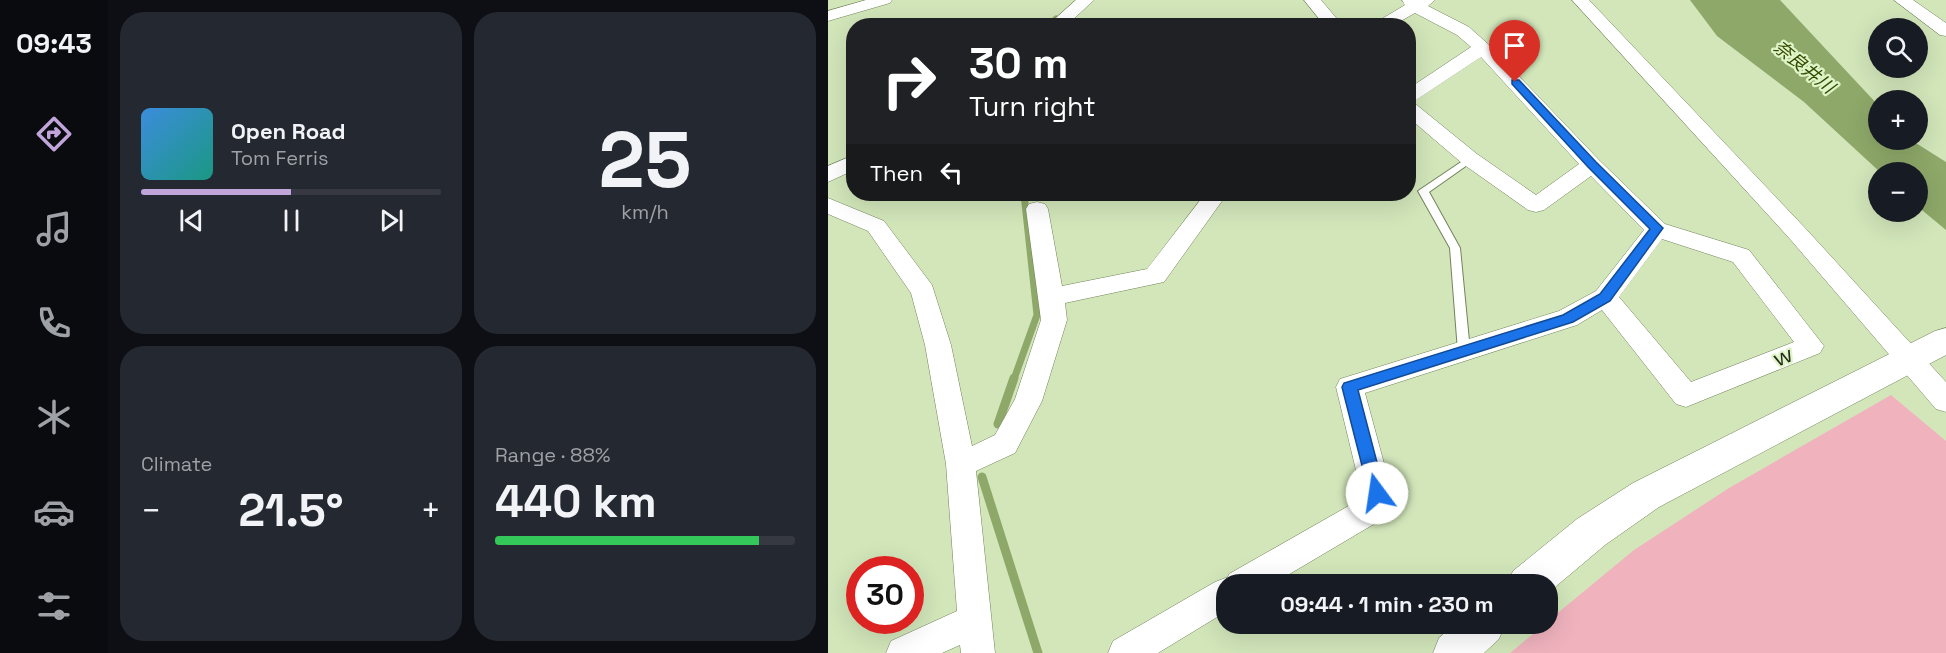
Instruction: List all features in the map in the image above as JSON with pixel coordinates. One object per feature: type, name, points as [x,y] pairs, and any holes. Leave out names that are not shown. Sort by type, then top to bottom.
[{"type":"street","points":[[828,16],[884,0]]},
{"type":"street","points":[[1313,0],[1311,1],[1327,18]]},
{"type":"street","points":[[1580,0],[1798,234],[1923,351],[1946,401]]},
{"type":"street","points":[[1902,0],[1946,31]]},
{"type":"street","points":[[1260,574],[1363,514],[1377,493],[1350,387],[1568,318],[1605,297],[1657,228],[1592,165],[1482,48],[1463,31],[1417,2],[1391,18]]},
{"type":"street","points":[[1063,18],[1074,4]]},
{"type":"street","points":[[1416,93],[1482,48]]},
{"type":"street","points":[[1416,114],[1470,159],[1536,205],[1592,165]]},
{"type":"street","points":[[828,175],[846,165]]},
{"type":"street","points":[[1052,298],[1077,290],[1155,276],[1211,201]]},
{"type":"street","points":[[828,206],[876,226],[923,291],[938,345],[961,464],[976,637],[903,653]]},
{"type":"street","points":[[961,464],[1005,444],[1028,401],[1054,320],[1037,209]]},
{"type":"street","name":"ｗ","points":[[1605,297],[1686,396],[1810,346],[1741,256],[1657,228]]},
{"type":"street","points":[[1540,574],[1591,532],[1646,495],[1923,351]]},
{"type":"street","points":[[1125,653],[1216,599]]},
{"type":"street","points":[[1454,653],[1474,634]]},
{"type":"lane","points":[[1464,351],[1455,248],[1423,191],[1470,159]]},
{"type":"shaded area","points":[[1891,395],[1946,441],[1946,653],[1510,653],[1533,634],[1558,634],[1558,613],[1634,550],[1729,488]]},
{"type":"water","name":"奈良井川","points":[[1690,0],[1780,0],[1868,94],[1868,150],[1927,150],[1946,162],[1946,230],[1928,215],[1928,162],[1869,162],[1804,102],[1717,36]]},
{"type":"waterway","points":[[1014,379],[1037,315],[1025,201]]},
{"type":"waterway","points":[[998,424],[1014,378]]},
{"type":"waterway","points":[[982,477],[1038,653]]},
{"type":"route","points":[[1377,493],[1350,387],[1568,318],[1605,297],[1657,228],[1592,165],[1515,82]]}]
